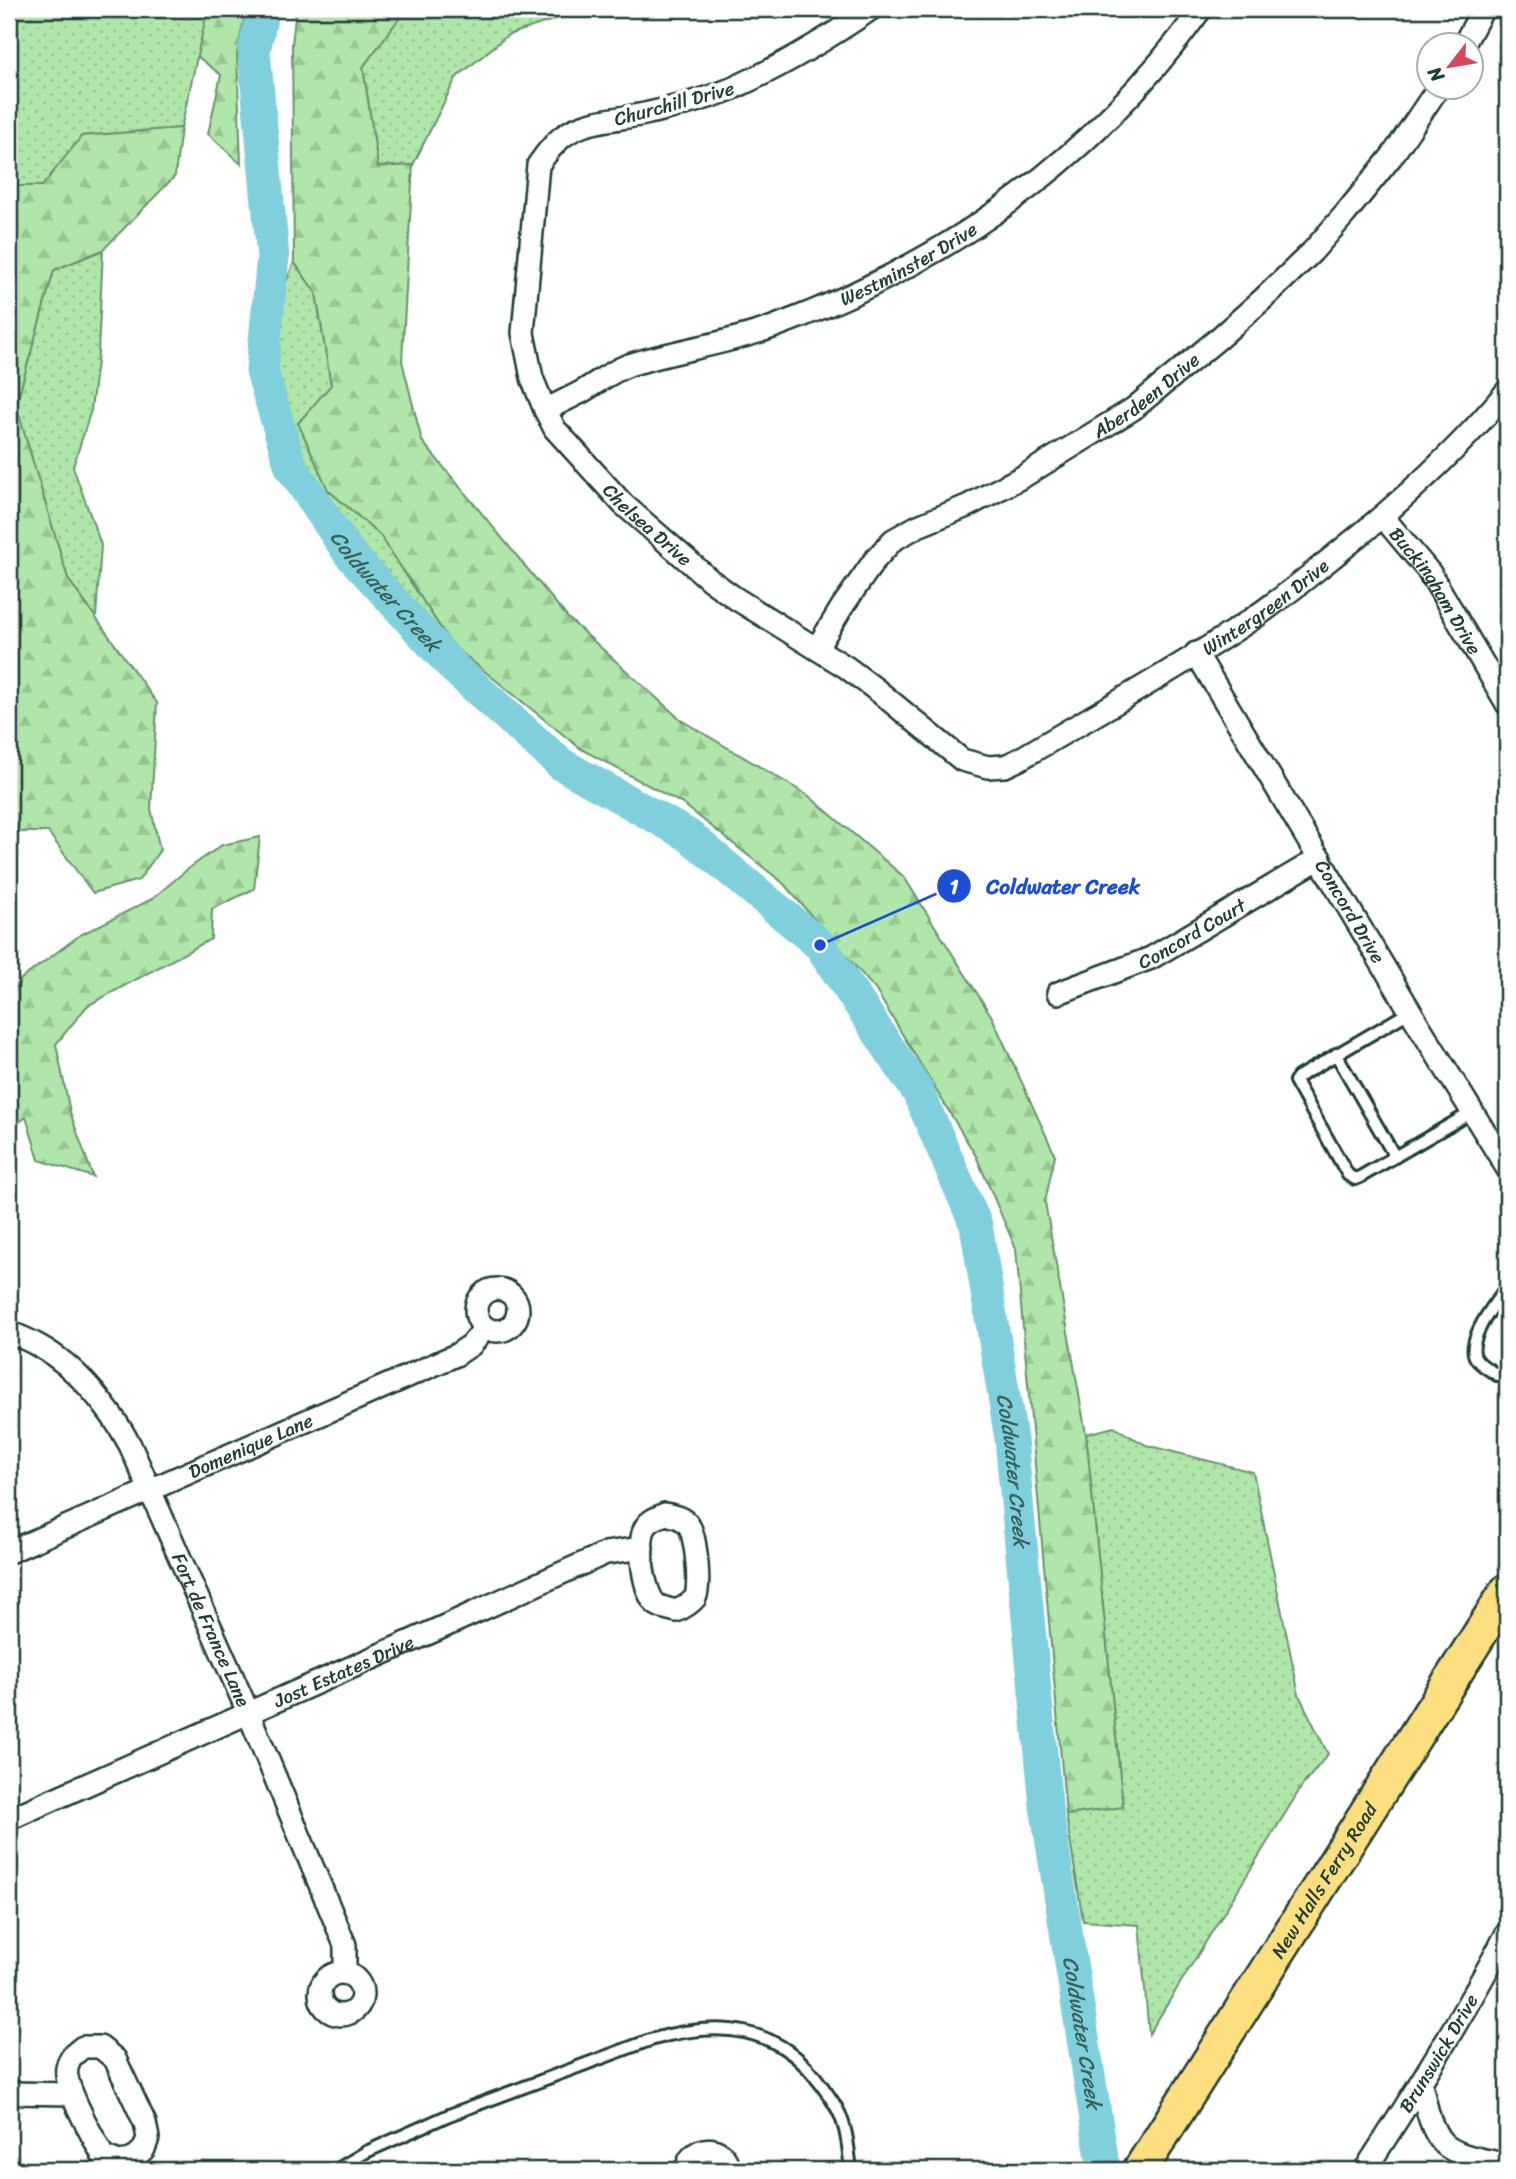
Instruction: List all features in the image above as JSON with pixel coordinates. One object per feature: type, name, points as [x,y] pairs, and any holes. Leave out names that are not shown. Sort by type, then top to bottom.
[{"type":"main road","name":"New Halls Ferry Road","points":[[1140,2170],[1507,1591]]},
{"type":"street","name":"Churchill Drive","points":[[549,150],[563,136],[583,126],[649,113],[728,90],[811,48],[871,9]]},
{"type":"street","name":"Westminster Drive","points":[[545,410],[626,366],[763,331],[848,297],[916,264],[1021,196],[1100,128],[1161,62],[1202,9]]},
{"type":"street","points":[[1471,32],[1483,9]]},
{"type":"street","name":"Aberdeen Drive","points":[[817,648],[874,561],[893,540],[968,506],[1024,476],[1133,409],[1263,299],[1312,252],[1346,213],[1392,156],[1429,102]]},
{"type":"street","name":"Chelsea Drive","points":[[549,150],[538,165],[523,332],[532,377],[555,429],[624,504],[735,598],[817,648],[878,691],[962,760],[988,767]]},
{"type":"street","name":"Wintergreen Drive","points":[[988,767],[1005,766],[1018,760],[1152,682],[1246,623],[1383,516],[1453,451],[1507,391]]},
{"type":"street","name":"Buckingham Drive","points":[[1383,516],[1430,573],[1507,704]]},
{"type":"street","name":"Concord Drive","points":[[1196,653],[1507,1168]]},
{"type":"street","name":"Concord Court","points":[[1058,993],[1151,958],[1320,858]]},
{"type":"street","name":"Domenique Lane","points":[[9,1552],[456,1356],[471,1345],[485,1328]]},
{"type":"street","name":"Fort de France Lane","points":[[9,1332],[41,1347],[65,1364],[96,1395],[115,1419],[130,1445],[248,1712],[345,1945],[345,1973]]},
{"type":"street","name":"Jost Estates Drive","points":[[9,1819],[606,1553],[642,1548]]},
{"type":"street","name":"Brunswick Drive","points":[[1365,2170],[1421,2085],[1507,1933]]},
{"type":"street","points":[[83,2047],[100,2047],[115,2059],[145,2123],[148,2138],[144,2149],[132,2160],[119,2162],[103,2156],[72,2094],[66,2070],[72,2055],[83,2047]]},
{"type":"street","points":[[1421,2085],[1430,2118],[1443,2142],[1461,2153],[1498,2164]]},
{"type":"street","points":[[9,2094],[72,2094]]},
{"type":"street","points":[[683,2170],[694,2154],[710,2149],[724,2157],[729,2170]]},
{"type":"lane","points":[[1410,1011],[1298,1077],[1295,1082],[1351,1178],[1360,1177],[1472,1112]]},
{"type":"lane","points":[[1336,1055],[1395,1157]]},
{"type":"lane","points":[[1507,1286],[1477,1333],[1474,1352],[1477,1361],[1497,1374],[1500,1375],[1507,1368]]},
{"type":"lane","points":[[336,2170],[366,2152],[449,2115],[650,2040],[672,2033],[719,2028],[741,2031],[761,2038],[783,2047],[801,2060],[833,2102],[844,2123],[851,2170]]},
{"type":"green space","points":[[9,9],[208,9],[181,128],[82,136],[42,187],[9,186]]},
{"type":"green space","points":[[208,9],[246,9],[237,54],[241,164],[208,134],[221,75],[197,56]]},
{"type":"green space","points":[[296,9],[406,9],[363,67],[378,167],[413,165],[402,361],[422,441],[568,618],[681,720],[809,796],[904,877],[992,1017],[1055,1155],[1045,1202],[1086,1434],[1123,1807],[1066,1815],[1016,1249],[976,1156],[875,989],[783,883],[683,804],[581,749],[452,645],[380,535],[328,490],[298,423],[331,385],[316,293],[294,262],[292,44]]},
{"type":"green space","points":[[406,9],[586,9],[508,35],[456,78],[413,165],[378,167],[363,67]]},
{"type":"green space","points":[[181,128],[175,176],[103,250],[54,270],[16,405],[68,579],[157,703],[151,809],[160,850],[139,880],[93,893],[48,832],[9,832],[9,186],[42,186],[82,136]]},
{"type":"green space","points":[[103,250],[98,353],[91,410],[73,467],[101,545],[96,618],[68,579],[16,405],[54,270]]},
{"type":"green space","points":[[294,262],[316,293],[331,385],[328,490],[380,535],[452,645],[373,572],[311,493],[286,437],[273,361],[283,290]]},
{"type":"green space","points":[[260,837],[254,889],[212,909],[211,939],[87,1006],[56,1044],[70,1112],[93,1177],[39,1160],[26,1117],[9,1130],[9,997],[21,979],[80,935],[152,899],[222,845]]},
{"type":"green space","points":[[1114,1427],[1146,1445],[1253,1472],[1299,1695],[1328,1754],[1302,1786],[1149,2034],[1139,1925],[1083,1921],[1066,1815],[1123,1807],[1086,1434]]},
{"type":"waterway","name":"Coldwater Creek","points":[[263,9],[254,51],[273,257],[262,371],[291,467],[349,553],[456,670],[561,764],[688,835],[820,945],[918,1092],[976,1225],[1011,1439],[1046,1806],[1104,2170]]},
{"type":"place","name":"Coldwater Creek","points":[[820,945]]}]
